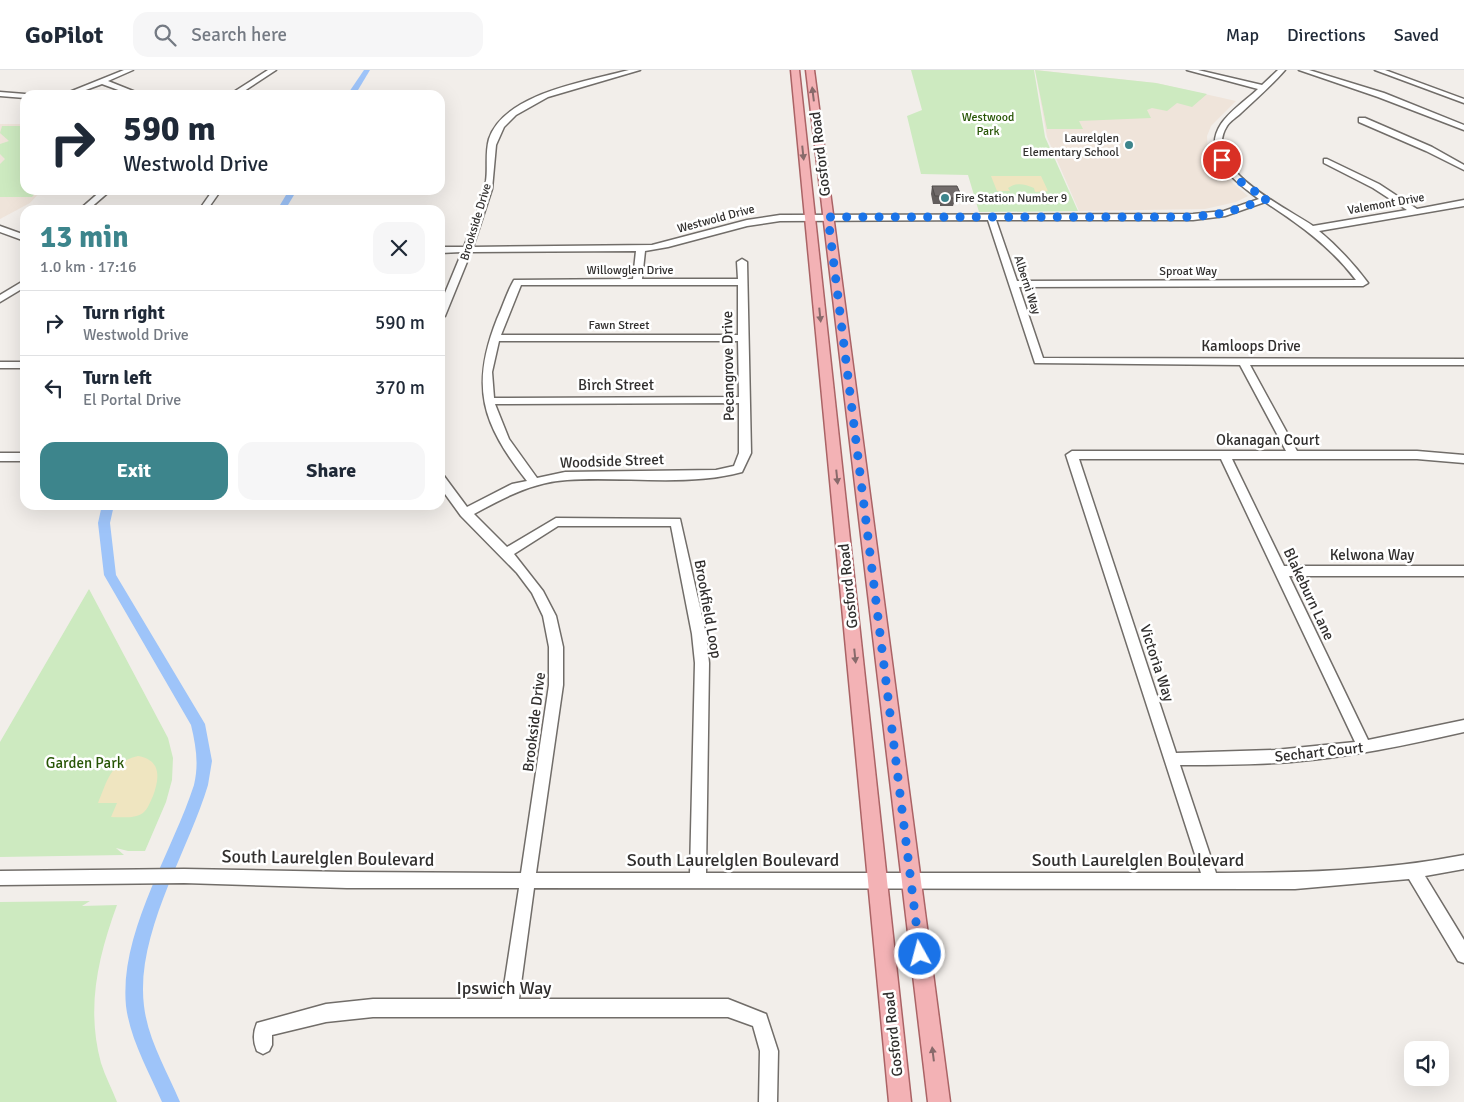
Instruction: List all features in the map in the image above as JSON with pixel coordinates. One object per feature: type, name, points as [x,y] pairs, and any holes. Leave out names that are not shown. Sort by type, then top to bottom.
[{"type":"main road","name":"Gosford Road","points":[[795,70],[900,1102]]},
{"type":"main road","name":"Gosford Road","points":[[810,70],[939,1102]]},
{"type":"street","points":[[78,90],[130,70]]},
{"type":"street","points":[[241,90],[273,70]]},
{"type":"street","name":"Brookside Drive","points":[[445,304],[469,249],[488,189],[492,141],[500,125],[516,111],[536,100],[637,70]]},
{"type":"street","points":[[1190,70],[1263,88]]},
{"type":"street","points":[[1282,70],[1224,125],[1217,144],[1222,160],[1243,184],[1312,229]]},
{"type":"street","points":[[1302,70],[1381,95],[1464,128]]},
{"type":"street","points":[[1378,70],[1464,101]]},
{"type":"street","points":[[101,81],[125,90]]},
{"type":"street","points":[[0,94],[20,96]]},
{"type":"street","points":[[1362,120],[1429,149],[1464,168]]},
{"type":"street","points":[[1327,160],[1376,186],[1416,212]]},
{"type":"street","points":[[89,205],[101,195]]},
{"type":"street","name":"Westwold Drive","points":[[445,250],[641,248],[683,242],[749,221],[780,218],[1193,217],[1232,211],[1267,199]]},
{"type":"street","name":"Valemont Drive","points":[[1312,229],[1464,203]]},
{"type":"street","name":"Alberni Way","points":[[991,217],[1039,360]]},
{"type":"street","points":[[0,229],[20,236]]},
{"type":"street","name":"Sproat Way","points":[[1013,284],[1363,283],[1340,254],[1312,229]]},
{"type":"street","points":[[637,282],[641,248]]},
{"type":"street","name":"Pecangrove Drive","points":[[738,469],[745,453],[742,262]]},
{"type":"street","name":"Willowglen Drive","points":[[495,338],[517,282],[742,282]]},
{"type":"street","points":[[0,299],[20,286]]},
{"type":"street","points":[[495,338],[487,371],[489,401],[500,433],[511,453],[534,482]]},
{"type":"street","name":"Fawn Street","points":[[495,338],[743,338]]},
{"type":"street","name":"Kamloops Drive","points":[[1039,360],[1464,362]]},
{"type":"street","points":[[1243,361],[1294,455]]},
{"type":"street","points":[[0,365],[20,365]]},
{"type":"street","name":"Birch Street","points":[[489,401],[744,400]]},
{"type":"street","name":"Okanagan Court","points":[[1072,455],[1417,455],[1464,459]]},
{"type":"street","name":"Victoria Way","points":[[1072,455],[1211,881]]},
{"type":"street","name":"Blakeburn Lane","points":[[1225,455],[1364,747]]},
{"type":"street","points":[[0,456],[20,456]]},
{"type":"street","name":"Woodside Street","points":[[465,513],[496,496],[534,482],[584,474],[716,474],[738,469]]},
{"type":"street","name":"Brookside Drive","points":[[445,486],[465,513],[524,570],[536,587],[551,619],[557,648],[556,685],[509,1008]]},
{"type":"street","name":"Brookfield Loop","points":[[506,553],[556,522],[676,522],[699,634],[702,662],[698,880]]},
{"type":"street","name":"Kelwona Way","points":[[1280,571],[1464,571]]},
{"type":"street","name":"Sechart Court","points":[[1171,759],[1260,758],[1364,747],[1464,726]]},
{"type":"street","name":"South Laurelglen Boulevard","points":[[0,878],[184,876],[347,880],[1295,881],[1414,871],[1464,862]]},
{"type":"street","points":[[1414,871],[1464,955]]},
{"type":"street","name":"Ipswich Way","points":[[263,1045],[263,1029],[326,1013],[374,1008],[728,1008],[760,1020],[769,1051],[768,1102]]},
{"type":"shaded area","name":"Laurelglen Elementary School","points":[[1035,70],[1156,83],[1236,101],[1211,126],[1207,136],[1208,153],[1221,173],[1248,196],[1236,202],[1205,209],[1079,211],[1047,137]]},
{"type":"shaded area","points":[[0,124],[20,124],[20,195],[37,195],[30,203],[20,205],[20,208],[0,219]]},
{"type":"green space","name":"Westwood Park","points":[[911,70],[1034,70],[1045,137],[1078,211],[979,212],[968,175],[921,174],[907,116],[922,110]]},
{"type":"green space","points":[[1035,70],[1156,83],[1207,94],[1192,107],[1177,103],[1167,111],[1152,108],[1147,110],[1151,118],[1079,121],[1083,129],[1047,129]]},
{"type":"green space","points":[[2,126],[20,126],[20,195],[34,195],[32,197],[0,197],[0,164],[5,159],[0,154],[0,144],[9,141],[0,133]]},
{"type":"green space","name":"Garden Park","points":[[89,589],[168,738],[173,758],[172,780],[166,802],[145,851],[128,851],[116,848],[124,855],[0,857],[0,742]]},
{"type":"green space","points":[[90,901],[82,906],[117,905],[104,944],[96,983],[94,1022],[101,1063],[117,1102],[0,1102],[0,902]]},
{"type":"sand","points":[[991,176],[1041,176],[1048,191],[1035,192],[1034,188],[1021,184],[1008,188],[1010,191],[997,191]]},
{"type":"sand","points":[[138,756],[151,761],[157,770],[157,782],[153,796],[146,810],[139,815],[111,817],[117,803],[98,803],[108,779],[121,763]]},
{"type":"building","points":[[932,186],[957,186],[961,195],[954,195],[955,198],[935,196]]},
{"type":"waterway","points":[[354,90],[367,70]]},
{"type":"waterway","points":[[284,205],[290,195]]},
{"type":"waterway","points":[[107,510],[104,523],[110,575],[198,724],[204,755],[204,773],[201,785],[151,912],[143,937],[134,985],[135,1006],[141,1031],[171,1102]]},
{"type":"place","name":"Laurelglen Elementary School","points":[[1129,145]]},
{"type":"place","name":"Fire Station Number 9","points":[[945,198]]},
{"type":"route","points":[[920,954],[828,217],[1193,217],[1225,213],[1267,199],[1243,184],[1222,160]]}]
